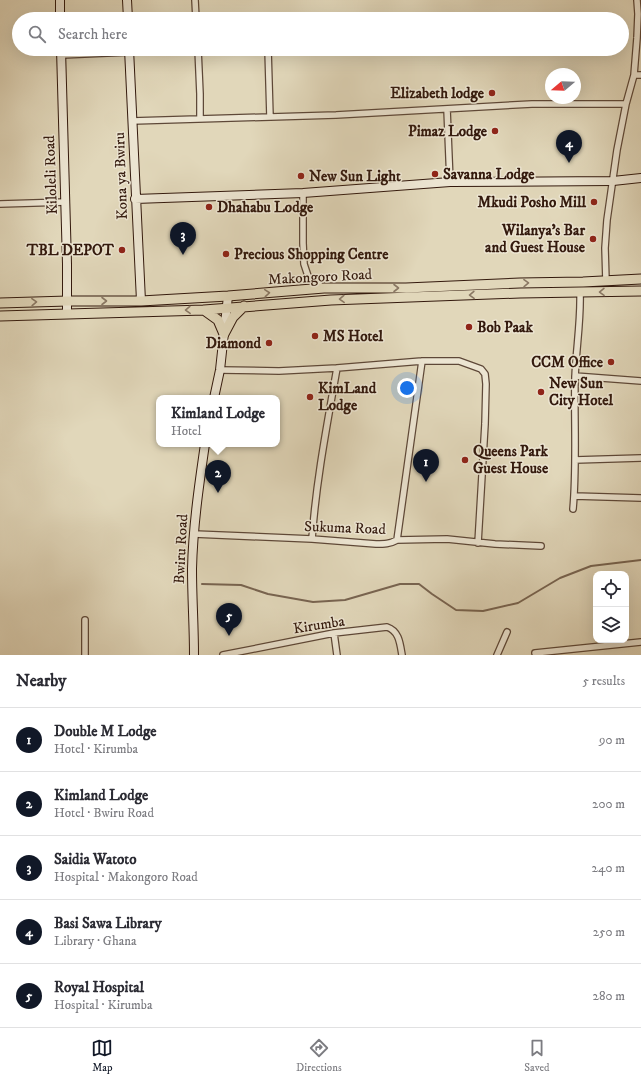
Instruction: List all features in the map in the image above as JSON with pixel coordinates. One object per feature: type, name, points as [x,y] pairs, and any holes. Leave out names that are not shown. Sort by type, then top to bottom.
[{"type":"main road","name":"Makongoro Road","points":[[0,303],[141,301],[324,288],[406,288],[641,279]]},
{"type":"main road","name":"Makongoro Road","points":[[0,316],[204,310],[331,300],[520,293],[641,291]]},
{"type":"main road","points":[[224,334],[233,317],[244,306]]},
{"type":"main road","points":[[204,310],[218,320],[224,334]]},
{"type":"street","points":[[60,0],[60,12]]},
{"type":"street","points":[[127,0],[128,12]]},
{"type":"street","points":[[194,0],[195,12]]},
{"type":"street","points":[[606,280],[605,248],[607,220],[626,104],[634,75],[638,14],[637,0]]},
{"type":"street","name":"Kiloleli Road","points":[[62,56],[68,301],[67,314]]},
{"type":"street","name":"Kona ya Bwiru","points":[[129,56],[141,301]]},
{"type":"street","points":[[198,56],[200,118]]},
{"type":"street","points":[[268,56],[270,117]]},
{"type":"street","points":[[634,75],[641,75]]},
{"type":"street","points":[[132,120],[336,115],[532,104],[626,104]]},
{"type":"street","points":[[447,109],[450,182]]},
{"type":"street","points":[[136,199],[303,193],[450,182],[613,181],[641,178]]},
{"type":"street","points":[[303,193],[304,264],[308,276],[324,288]]},
{"type":"street","points":[[0,204],[66,202]]},
{"type":"street","points":[[573,509],[575,460],[575,376],[581,308],[580,293]]},
{"type":"street","points":[[215,395],[220,370],[228,296]]},
{"type":"street","points":[[220,370],[279,371],[459,361],[481,369],[485,374],[486,384],[478,543]]},
{"type":"street","points":[[397,540],[422,362]]},
{"type":"street","points":[[312,539],[319,474],[337,368]]},
{"type":"street","points":[[575,376],[641,381]]},
{"type":"street","name":"Bwiru Road","points":[[194,655],[192,569],[199,482],[205,447]]},
{"type":"street","points":[[575,460],[641,458]]},
{"type":"street","points":[[574,496],[641,498]]},
{"type":"street","name":"Sukuma Road","points":[[194,534],[312,539],[384,544],[397,540],[447,539],[478,543],[541,546]]},
{"type":"street","points":[[85,620],[85,655]]},
{"type":"street","name":"Kirumba","points":[[223,655],[334,633],[387,628],[392,629],[397,634],[402,655]]},
{"type":"street","points":[[497,655],[507,632]]},
{"type":"street","points":[[334,633],[338,655]]},
{"type":"street","points":[[535,653],[578,652],[641,642]]},
{"type":"waterway","points":[[202,584],[241,585],[268,594],[313,602],[345,600],[400,584],[419,584],[456,610],[483,611],[518,603],[560,578],[591,566],[641,560]]},
{"type":"place","name":"Elizabeth lodge","points":[[492,93]]},
{"type":"place","name":"Pimaz Lodge","points":[[495,131]]},
{"type":"place","name":"Basi Sawa Library","points":[[569,163]]},
{"type":"place","name":"Savanna Lodge","points":[[435,174]]},
{"type":"place","name":"New Sun Light","points":[[301,176]]},
{"type":"place","name":"Mkudi Posho Mill","points":[[594,202]]},
{"type":"place","name":"Dhahabu Lodge","points":[[209,207]]},
{"type":"place","name":"Wilanya's Bar and Guest House","points":[[593,239]]},
{"type":"place","name":"TBL DEPOT","points":[[122,250]]},
{"type":"place","name":"Precious Shopping Centre","points":[[226,254]]},
{"type":"place","name":"Saidia Watoto","points":[[183,255]]},
{"type":"place","name":"Bob Paak","points":[[469,327]]},
{"type":"place","name":"MS Hotel","points":[[315,336]]},
{"type":"place","name":"Diamond","points":[[269,343]]},
{"type":"place","name":"CCM Office","points":[[611,362]]},
{"type":"place","name":"New Sun City Hotel","points":[[541,392]]},
{"type":"place","name":"KimLand Lodge","points":[[310,397]]},
{"type":"place","name":"Queens Park Guest House","points":[[465,460]]},
{"type":"place","name":"Double M Lodge","points":[[426,482]]},
{"type":"place","name":"Kimland Lodge","points":[[218,493]]},
{"type":"place","name":"Royal Hospital","points":[[229,636]]}]
